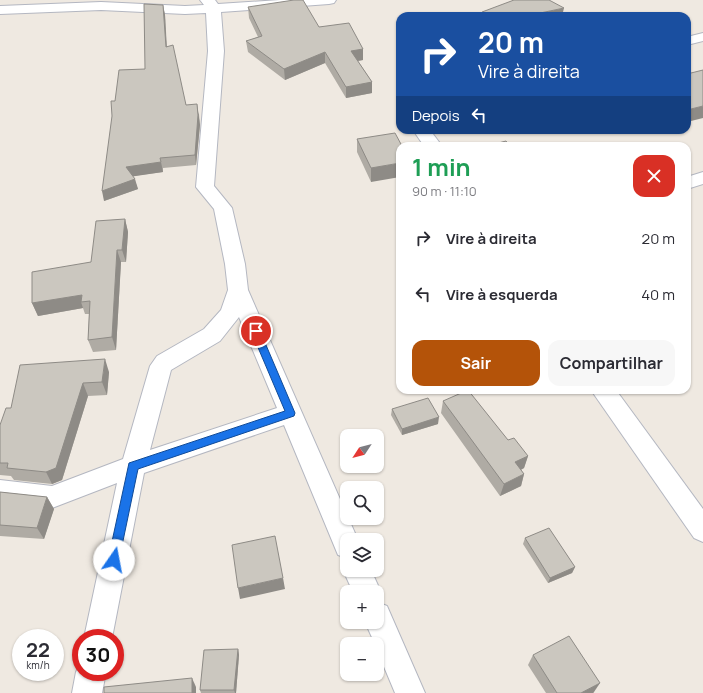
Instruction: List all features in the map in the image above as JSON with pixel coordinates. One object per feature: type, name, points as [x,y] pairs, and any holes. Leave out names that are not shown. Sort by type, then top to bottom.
[{"type":"street","points":[[0,10],[101,6],[185,10],[210,4],[260,6],[329,0]]},
{"type":"street","points":[[210,4],[216,51],[205,187],[223,208],[235,264],[238,290],[342,533]]},
{"type":"street","points":[[691,40],[703,37]]},
{"type":"street","points":[[691,182],[703,178]]},
{"type":"street","points":[[100,629],[133,466],[161,366],[165,362],[212,335],[231,313],[238,290]]},
{"type":"street","points":[[606,394],[703,530]]},
{"type":"street","points":[[0,491],[52,497],[133,466],[291,413]]},
{"type":"street","points":[[383,629],[410,693]]},
{"type":"street","points":[[87,693],[89,681]]},
{"type":"building","points":[[303,0],[319,27],[349,23],[363,49],[351,51],[372,82],[346,87],[325,52],[284,69],[246,41],[262,36],[248,7]]},
{"type":"building","points":[[514,0],[549,0],[564,8],[545,12],[482,12]]},
{"type":"building","points":[[144,4],[163,5],[166,47],[173,45],[186,105],[197,104],[198,115],[195,155],[160,158],[161,162],[126,167],[135,179],[102,191],[112,116],[111,101],[115,101],[119,70],[145,69]]},
{"type":"building","points":[[703,70],[703,106],[691,109],[691,73]]},
{"type":"building","points":[[395,133],[400,142],[396,142],[396,164],[371,168],[357,139]]},
{"type":"building","points":[[125,219],[122,250],[117,250],[112,337],[88,340],[90,301],[81,302],[82,295],[32,303],[32,272],[91,262],[96,221]]},
{"type":"building","points":[[105,359],[102,382],[83,383],[56,468],[46,472],[7,468],[8,463],[0,463],[0,425],[6,408],[11,408],[20,365]]},
{"type":"building","points":[[459,394],[471,394],[508,440],[514,438],[528,456],[515,462],[524,474],[504,484],[443,401]]},
{"type":"building","points":[[428,398],[439,417],[402,429],[392,409]]},
{"type":"building","points":[[0,492],[47,497],[37,528],[0,525]]},
{"type":"building","points":[[549,528],[575,567],[550,578],[525,538]]},
{"type":"building","points":[[275,536],[283,578],[238,588],[232,545]]},
{"type":"building","points":[[569,636],[600,683],[581,693],[557,693],[533,655]]},
{"type":"building","points":[[238,649],[234,690],[200,690],[204,650]]},
{"type":"building","points":[[192,678],[192,693],[104,693],[104,687]]},
{"type":"route","points":[[114,560],[133,466],[291,413],[256,331]]}]
